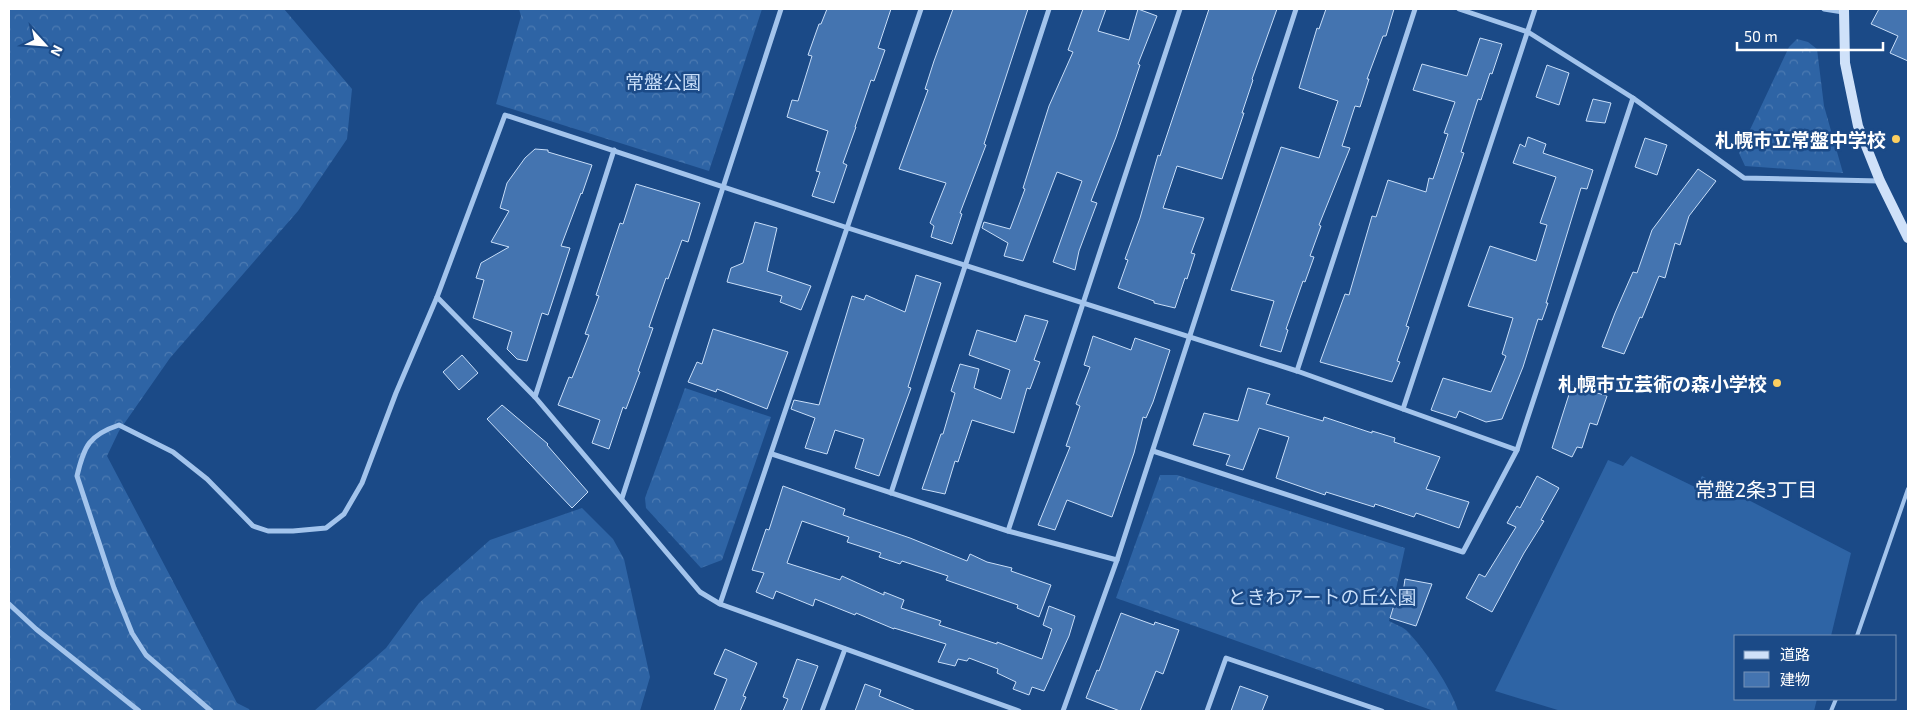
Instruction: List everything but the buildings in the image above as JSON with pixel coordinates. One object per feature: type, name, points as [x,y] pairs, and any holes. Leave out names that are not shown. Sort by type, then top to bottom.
[{"type":"street","points":[[622,498],[781,9]]},
{"type":"street","points":[[720,604],[921,9]]},
{"type":"street","points":[[890,493],[1049,9]]},
{"type":"street","points":[[1008,531],[1180,9]]},
{"type":"street","points":[[1063,711],[1117,560],[1296,9]]},
{"type":"street","points":[[1297,371],[1415,9]]},
{"type":"street","points":[[1459,9],[1528,32],[1633,98],[1744,178],[1880,181]]},
{"type":"street","points":[[1404,409],[1535,9]]},
{"type":"street","points":[[1824,9],[1844,10],[1845,63],[1858,126],[1880,181],[1908,238]]},
{"type":"street","points":[[1153,451],[1463,552],[1517,450],[1633,98]]},
{"type":"street","points":[[211,711],[146,655],[132,633],[114,588],[77,476],[81,458],[93,437],[119,426],[173,452],[207,479],[253,526],[268,531],[293,532],[326,528],[344,514],[362,483],[396,393],[438,297],[505,115],[723,188],[1297,371],[1517,450]]},
{"type":"street","points":[[535,397],[614,150]]},
{"type":"street","points":[[438,297],[535,397],[700,592],[720,604],[1019,711]]},
{"type":"street","points":[[772,454],[1008,531],[1117,560]]},
{"type":"street","points":[[9,604],[58,647],[139,711]]},
{"type":"street","points":[[822,711],[845,648]]},
{"type":"street","points":[[1207,711],[1226,658],[1382,711]]},
{"type":"lane","points":[[1857,635],[1908,490]]},
{"type":"green space","points":[[9,9],[284,9],[352,89],[347,139],[298,211],[170,358],[119,431],[107,456],[237,703],[250,711],[9,711]]},
{"type":"green space","name":"常盤公園","points":[[519,9],[762,9],[709,171],[496,104],[521,16]]},
{"type":"green space","points":[[1797,39],[1808,42],[1817,49],[1824,106],[1843,173],[1745,166],[1739,153],[1789,47]]},
{"type":"green space","points":[[685,388],[771,417],[722,560],[701,568],[646,508],[645,498]]},
{"type":"green space","points":[[1631,456],[1695,487],[1702,476],[1851,553],[1831,635],[1734,635],[1734,700],[1817,700],[1814,711],[1561,711],[1495,691],[1608,460],[1623,466]]},
{"type":"green space","name":"ときわアートの丘公園","points":[[1160,475],[1177,475],[1405,548],[1389,621],[1406,630],[1421,647],[1443,680],[1458,711],[1434,711],[1116,598]]},
{"type":"green space","points":[[582,508],[613,539],[624,559],[650,677],[640,711],[314,711],[386,648],[419,603],[490,540]]},
{"type":"place","name":"札幌市立常盤中学校","points":[[1896,139]]},
{"type":"place","name":"札幌市立芸術の森小学校","points":[[1777,383]]},
{"type":"district","name":"常盤2条3丁目","points":[[1756,489]]}]
